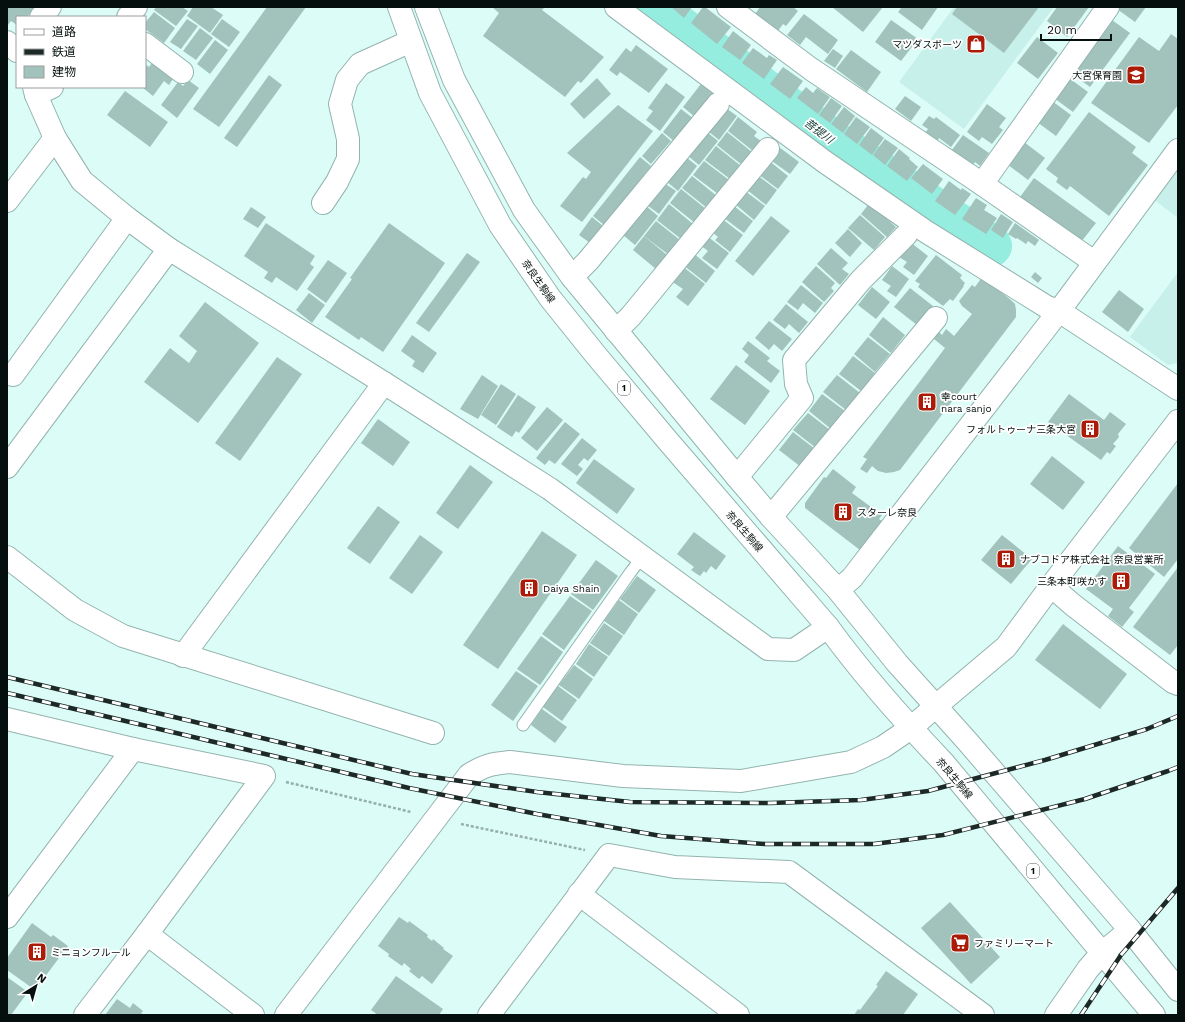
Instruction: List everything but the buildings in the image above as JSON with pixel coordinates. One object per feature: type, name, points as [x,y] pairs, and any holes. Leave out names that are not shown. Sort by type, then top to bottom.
[{"type":"street","points":[[42,16],[50,7]]},
{"type":"street","points":[[129,16],[136,7]]},
{"type":"street","name":"奈良生駒線","points":[[399,7],[430,93],[500,225],[550,298],[595,354],[828,627],[844,649],[911,728],[948,768],[1154,1015]]},
{"type":"street","points":[[426,7],[454,80],[524,210],[572,277],[737,478],[838,590],[897,663],[978,753],[1130,930],[1178,990]]},
{"type":"street","points":[[728,7],[811,69],[982,184],[1094,262]]},
{"type":"street","points":[[982,184],[1108,7]]},
{"type":"street","points":[[630,11],[826,162],[925,231],[1047,308],[1059,311],[1178,389]]},
{"type":"street","points":[[322,203],[336,182],[348,159],[348,139],[340,104],[347,80],[360,64],[411,41]]},
{"type":"street","points":[[146,45],[182,72]]},
{"type":"street","points":[[41,90],[54,138],[82,181],[127,218],[169,249],[384,383],[550,489],[768,649],[794,650],[828,627]]},
{"type":"street","points":[[572,277],[588,261],[718,104]]},
{"type":"street","points":[[7,201],[54,138]]},
{"type":"street","points":[[616,331],[631,316],[768,149]]},
{"type":"street","points":[[838,590],[852,578],[1059,311],[1178,150]]},
{"type":"street","points":[[13,375],[127,218]]},
{"type":"street","points":[[737,478],[802,398],[796,384],[794,360],[861,280],[906,235]]},
{"type":"street","points":[[7,467],[169,249]]},
{"type":"street","points":[[771,517],[936,318]]},
{"type":"street","points":[[183,656],[384,383]]},
{"type":"street","points":[[286,1015],[469,775],[481,767],[510,762],[623,776],[741,781],[851,762],[883,747],[911,728],[1006,647],[1178,421]]},
{"type":"street","points":[[7,557],[75,610],[123,636],[433,733]]},
{"type":"street","points":[[1051,586],[1176,680]]},
{"type":"street","points":[[7,719],[133,749],[264,776],[85,1015]]},
{"type":"street","points":[[7,917],[133,749]]},
{"type":"street","points":[[493,1014],[609,855],[675,867],[789,872],[982,1015]]},
{"type":"street","points":[[580,894],[738,1015]]},
{"type":"street","points":[[1056,1015],[1088,969],[1102,953],[1130,930]]},
{"type":"street","points":[[147,934],[253,1015]]},
{"type":"lane","points":[[523,724],[642,557]]},
{"type":"path","points":[[264,776],[412,813]]},
{"type":"path","points":[[460,824],[609,855]]},
{"type":"shaded area","name":"マツダスポーツ","points":[[954,7],[1054,7],[964,129],[899,82]]},
{"type":"shaded area","points":[[1178,164],[1178,218],[1152,198]]},
{"type":"shaded area","points":[[1178,272],[1178,363],[1168,365],[1130,337]]},
{"type":"waterway","name":"菩提川","points":[[653,7],[836,143],[991,246]]},
{"type":"railway","points":[[7,677],[412,774],[537,792],[630,802],[770,803],[861,800],[928,791],[1045,760],[1147,729],[1178,716]]},
{"type":"railway","points":[[7,693],[409,788],[537,814],[661,836],[765,844],[874,844],[943,835],[1085,799],[1178,767]]},
{"type":"railway","points":[[1081,1015],[1121,955],[1178,888]]},
{"type":"place","name":"マツダスポーツ","points":[[976,44]]},
{"type":"place","name":"大宮保育園","points":[[1136,75]]},
{"type":"place","name":"幸court nara sanjo","points":[[927,402]]},
{"type":"place","name":"フォルトゥーナ三条大宮","points":[[1090,429]]},
{"type":"place","name":"スターレ奈良","points":[[843,512]]},
{"type":"place","name":"ナブコドア株式会社 奈良営業所","points":[[1006,559]]},
{"type":"place","name":"三条本町咲かす","points":[[1121,581]]},
{"type":"place","name":"Daiya Shain","points":[[529,588]]},
{"type":"place","name":"ファミリーマート","points":[[960,943]]},
{"type":"place","name":"ミニョンフルール","points":[[37,952]]}]
